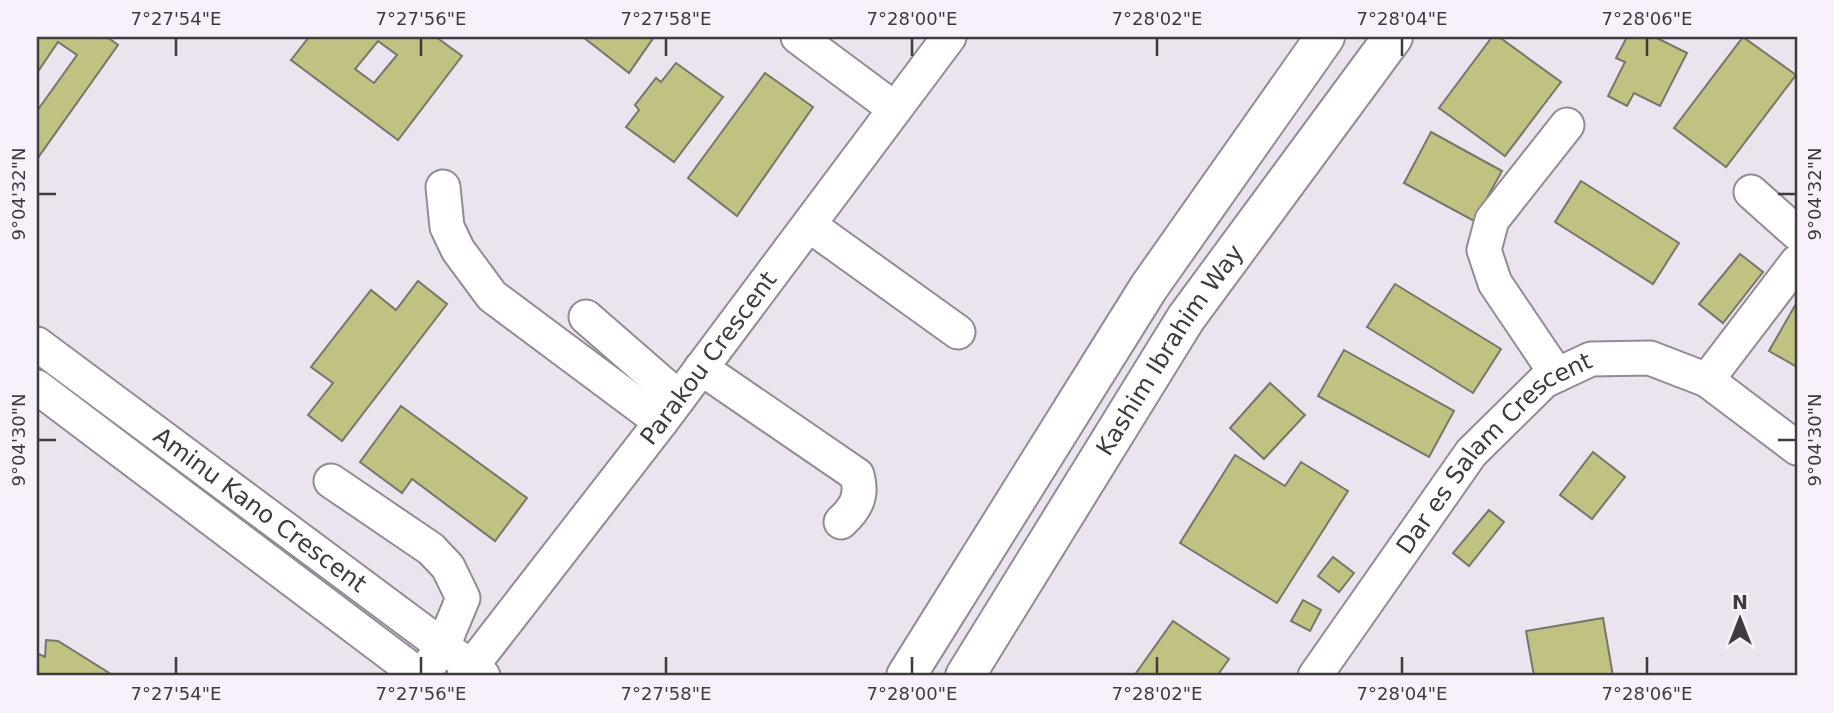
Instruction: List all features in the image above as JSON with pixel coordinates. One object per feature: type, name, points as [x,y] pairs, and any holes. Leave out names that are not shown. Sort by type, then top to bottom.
[{"type":"main road","name":"Kashim Ibrahim Way","points":[[906,676],[1149,288],[1325,37]]},
{"type":"main road","name":"Kashim Ibrahim Way","points":[[965,676],[1186,318],[1393,37]]},
{"type":"street","points":[[799,37],[895,109]]},
{"type":"street","name":"Parakou Crescent","points":[[473,673],[949,37]]},
{"type":"street","points":[[1557,375],[1495,283],[1483,250],[1492,220],[1567,125]]},
{"type":"street","points":[[443,187],[447,227],[458,250],[492,296],[670,410]]},
{"type":"street","points":[[1751,192],[1797,233]]},
{"type":"street","points":[[809,225],[958,332]]},
{"type":"street","points":[[1707,380],[1797,262]]},
{"type":"street","points":[[586,317],[670,410]]},
{"type":"street","name":"Aminu Kano Crescent","points":[[37,344],[443,646],[473,673]]},
{"type":"street","name":"Dar es Salam Crescent","points":[[1315,676],[1471,453],[1544,381],[1591,359],[1650,358],[1707,380],[1797,448]]},
{"type":"street","points":[[701,368],[857,475],[860,486],[858,501],[853,511],[841,522]]},
{"type":"street","points":[[37,387],[420,676],[443,646],[463,598],[448,567],[432,549],[331,481]]},
{"type":"building","points":[[37,37],[107,37],[118,45],[37,159],[37,111],[77,55],[58,42],[37,73]]},
{"type":"building","points":[[309,37],[436,37],[462,56],[398,140],[291,60]],"holes":[[[378,41],[397,55],[374,83],[355,69]]]},
{"type":"building","points":[[583,37],[654,37],[629,73]]},
{"type":"building","points":[[1492,37],[1499,37],[1561,82],[1505,156],[1439,108]]},
{"type":"building","points":[[1627,37],[1655,37],[1687,53],[1660,106],[1634,93],[1627,106],[1608,96],[1625,62],[1616,58]]},
{"type":"building","points":[[1743,37],[1796,75],[1726,167],[1674,128]]},
{"type":"building","points":[[676,63],[723,97],[674,162],[626,127],[639,110],[635,105],[656,78],[661,82]]},
{"type":"building","points":[[765,73],[813,107],[737,216],[688,178]]},
{"type":"building","points":[[1431,132],[1502,171],[1474,221],[1404,183]]},
{"type":"building","points":[[1581,181],[1679,243],[1653,284],[1555,222]]},
{"type":"building","points":[[1740,254],[1763,272],[1723,323],[1699,304]]},
{"type":"building","points":[[418,281],[447,304],[342,441],[308,415],[333,383],[311,367],[371,290],[396,310]]},
{"type":"building","points":[[1395,284],[1501,349],[1473,393],[1367,327]]},
{"type":"building","points":[[1797,302],[1797,367],[1769,351]]},
{"type":"building","points":[[1344,350],[1454,411],[1429,457],[1318,396]]},
{"type":"building","points":[[1270,383],[1305,415],[1264,459],[1230,428]]},
{"type":"building","points":[[401,406],[527,498],[495,541],[412,479],[402,493],[360,462]]},
{"type":"building","points":[[1593,452],[1625,477],[1592,519],[1560,495]]},
{"type":"building","points":[[1235,455],[1285,486],[1301,462],[1348,491],[1277,603],[1180,543]]},
{"type":"building","points":[[1489,510],[1504,522],[1469,566],[1453,553]]},
{"type":"building","points":[[1333,557],[1354,573],[1339,592],[1318,576]]},
{"type":"building","points":[[1303,600],[1321,610],[1310,631],[1291,621]]},
{"type":"building","points":[[1603,618],[1613,676],[1534,676],[1526,631]]},
{"type":"building","points":[[1173,621],[1229,659],[1217,676],[1134,676]]},
{"type":"building","points":[[46,640],[58,641],[114,676],[37,676],[37,653],[45,657]]}]
